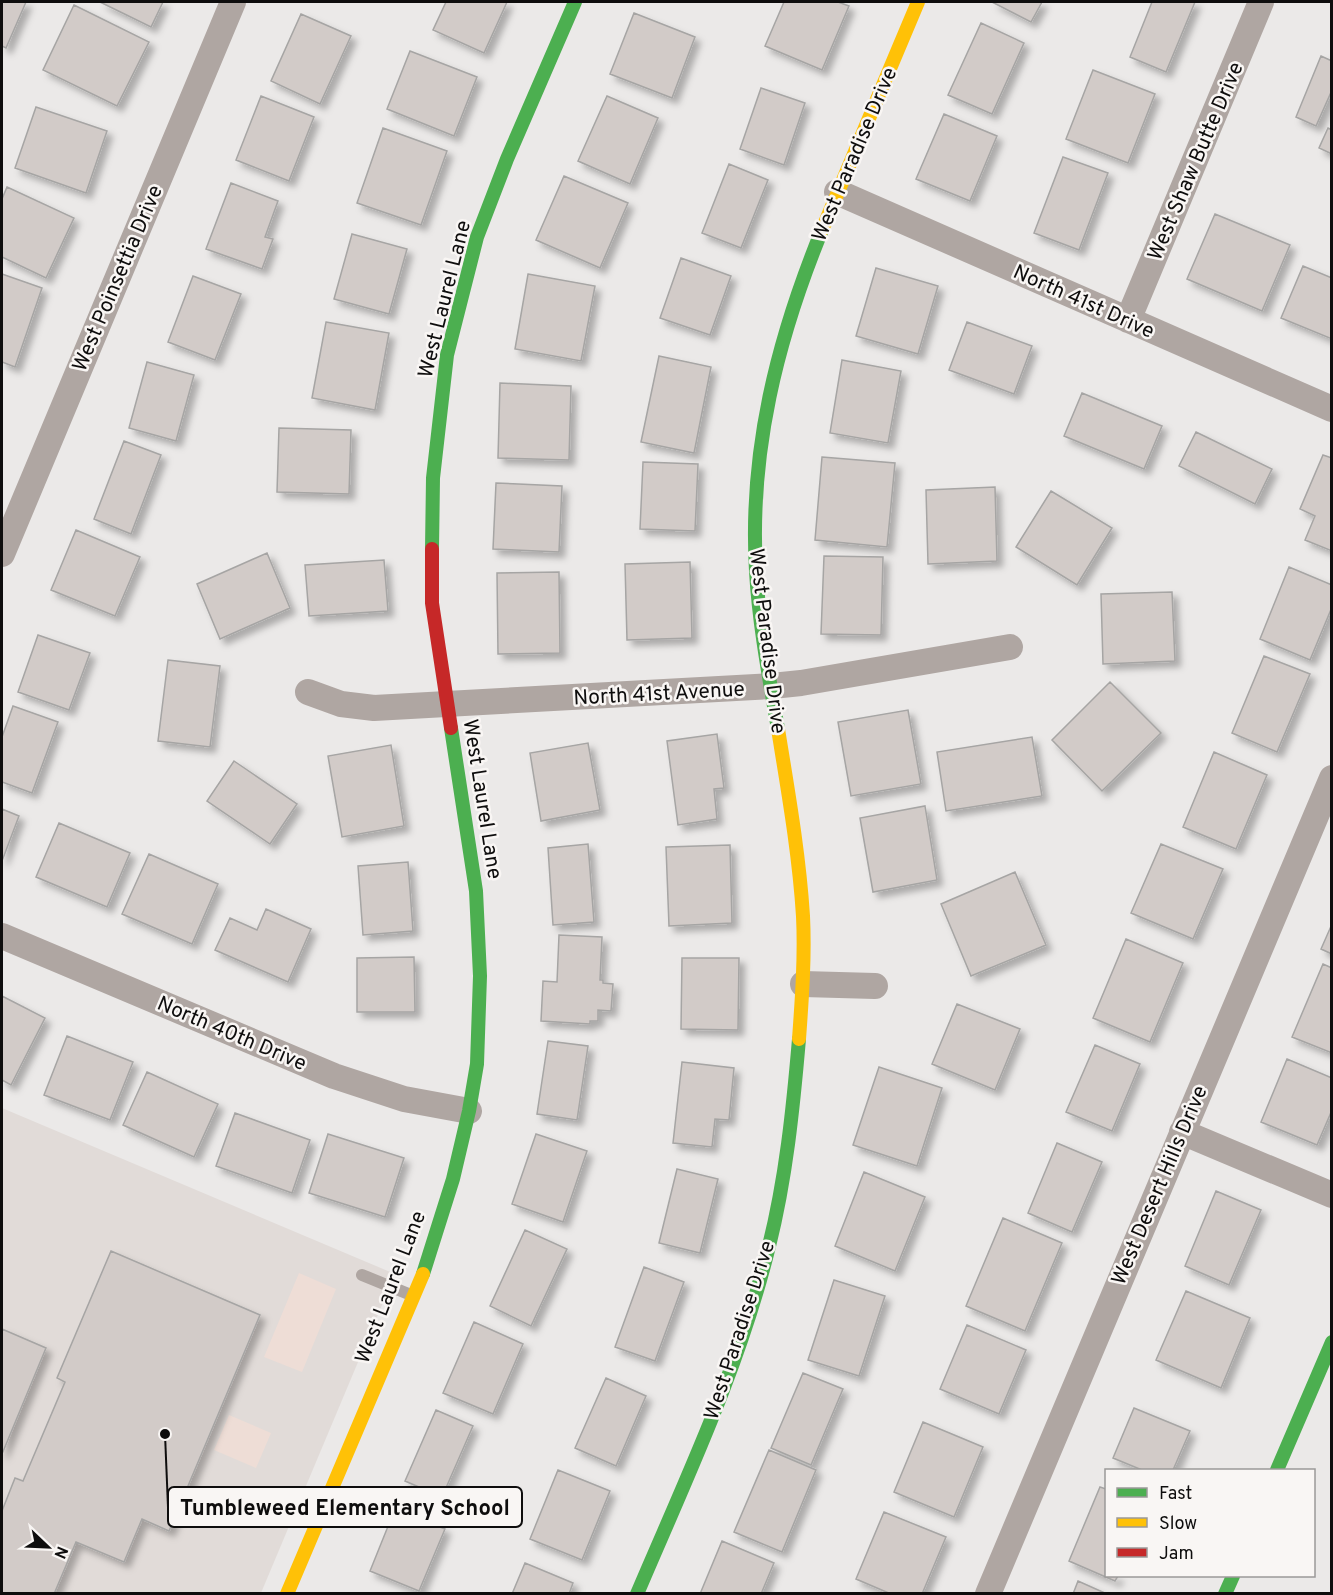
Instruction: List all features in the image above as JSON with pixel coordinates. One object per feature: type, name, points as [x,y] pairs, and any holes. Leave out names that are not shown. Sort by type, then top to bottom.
[{"type":"street","name":"West Poinsettia Drive","points":[[2,554],[233,2]]},
{"type":"street","name":"West Laurel Lane","points":[[287,1593],[425,1268],[453,1179],[469,1111],[477,1064],[480,987],[476,891],[432,603],[433,478],[447,355],[477,237],[507,159],[574,2]]},
{"type":"street","name":"West Paradise Drive","points":[[637,1593],[725,1384],[762,1274],[778,1204],[792,1122],[803,984],[803,916],[790,798],[757,588],[755,551],[757,478],[768,397],[785,326],[837,192],[918,2]]},
{"type":"street","name":"West Shaw Butte Drive","points":[[1128,320],[1262,2]]},
{"type":"street","name":"North 41st Drive","points":[[837,192],[1332,409]]},
{"type":"street","name":"North 41st Avenue","points":[[309,692],[332,701],[358,707],[447,705],[772,686],[1010,647]]},
{"type":"street","name":"West Desert Hills Drive","points":[[988,1593],[1332,778]]},
{"type":"street","name":"North 40th Drive","points":[[2,936],[334,1076],[404,1100],[469,1111]]},
{"type":"street","points":[[803,984],[874,986]]},
{"type":"street","points":[[1182,1132],[1332,1195]]},
{"type":"street","points":[[1277,1469],[1332,1342]]},
{"type":"street","points":[[1225,1593],[1232,1577]]},
{"type":"lane","points":[[362,1275],[412,1296]]},
{"type":"shaded area","points":[[2,1108],[395,1274],[261,1593],[2,1593]]},
{"type":"shaded area","points":[[299,1273],[336,1289],[302,1372],[264,1357]]},
{"type":"shaded area","points":[[229,1415],[271,1433],[256,1468],[214,1450]]},
{"type":"building","points":[[2,2],[26,2],[6,48],[2,46]]},
{"type":"building","points":[[100,2],[163,2],[151,27]]},
{"type":"building","points":[[446,2],[507,2],[484,53],[433,30]]},
{"type":"building","points":[[784,2],[838,2],[849,6],[822,70],[765,46]]},
{"type":"building","points":[[992,2],[1042,2],[1031,22]]},
{"type":"building","points":[[1152,2],[1195,2],[1166,72],[1130,57]]},
{"type":"building","points":[[74,5],[149,42],[117,106],[43,70]]},
{"type":"building","points":[[634,13],[695,37],[672,98],[610,74]]},
{"type":"building","points":[[301,14],[351,36],[320,104],[271,81]]},
{"type":"building","points":[[981,23],[1024,43],[992,114],[948,95]]},
{"type":"building","points":[[410,51],[477,77],[454,136],[387,109]]},
{"type":"building","points":[[1321,56],[1332,61],[1332,90],[1316,126],[1296,117]]},
{"type":"building","points":[[1093,70],[1155,94],[1128,163],[1066,139]]},
{"type":"building","points":[[761,88],[805,103],[784,165],[740,149]]},
{"type":"building","points":[[261,96],[314,117],[289,181],[236,160]]},
{"type":"building","points":[[607,96],[658,118],[630,184],[578,161]]},
{"type":"building","points":[[36,107],[107,131],[86,193],[15,168]]},
{"type":"building","points":[[944,114],[997,136],[970,201],[916,179]]},
{"type":"building","points":[[383,128],[447,151],[421,225],[357,203]]},
{"type":"building","points":[[1328,128],[1332,130],[1332,154],[1319,148]]},
{"type":"building","points":[[1063,157],[1108,173],[1079,250],[1034,233]]},
{"type":"building","points":[[729,164],[768,180],[741,248],[702,233]]},
{"type":"building","points":[[564,176],[628,203],[600,268],[536,240]]},
{"type":"building","points":[[231,183],[278,201],[265,237],[273,239],[262,269],[206,249]]},
{"type":"building","points":[[7,187],[74,218],[46,278],[2,257],[2,199]]},
{"type":"building","points":[[1215,214],[1290,245],[1262,311],[1187,279]]},
{"type":"building","points":[[352,234],[407,249],[389,314],[334,299]]},
{"type":"building","points":[[681,258],[731,276],[710,335],[660,318]]},
{"type":"building","points":[[1303,266],[1332,278],[1332,339],[1281,318]]},
{"type":"building","points":[[876,268],[938,286],[918,354],[856,336]]},
{"type":"building","points":[[2,274],[42,288],[15,367],[2,362]]},
{"type":"building","points":[[528,274],[595,286],[581,361],[515,349]]},
{"type":"building","points":[[193,276],[241,294],[215,360],[168,342]]},
{"type":"building","points":[[326,322],[389,333],[375,410],[312,398]]},
{"type":"building","points":[[967,322],[1032,346],[1014,394],[949,370]]},
{"type":"building","points":[[659,356],[711,367],[694,453],[641,442]]},
{"type":"building","points":[[842,360],[901,371],[888,443],[830,433]]},
{"type":"building","points":[[147,362],[194,375],[176,441],[129,428]]},
{"type":"building","points":[[500,383],[571,386],[569,460],[498,458]]},
{"type":"building","points":[[1082,393],[1162,426],[1144,469],[1064,436]]},
{"type":"building","points":[[279,428],[351,430],[349,494],[277,492]]},
{"type":"building","points":[[1196,432],[1272,469],[1255,504],[1179,466]]},
{"type":"building","points":[[124,441],[161,455],[131,534],[94,519]]},
{"type":"building","points":[[1323,455],[1332,458],[1332,551],[1305,540],[1315,516],[1300,509]]},
{"type":"building","points":[[822,457],[895,463],[887,547],[815,540]]},
{"type":"building","points":[[643,462],[698,464],[695,531],[640,529]]},
{"type":"building","points":[[496,483],[562,486],[559,552],[493,549]]},
{"type":"building","points":[[995,487],[997,561],[928,564],[926,490]]},
{"type":"building","points":[[1051,491],[1112,528],[1077,585],[1016,547]]},
{"type":"building","points":[[76,530],[140,557],[115,616],[51,590]]},
{"type":"building","points":[[267,553],[290,608],[220,639],[197,584]]},
{"type":"building","points":[[824,556],[883,557],[881,635],[821,634]]},
{"type":"building","points":[[384,560],[388,611],[309,616],[305,565]]},
{"type":"building","points":[[690,562],[692,638],[627,640],[625,564]]},
{"type":"building","points":[[1289,567],[1332,585],[1332,607],[1310,660],[1260,639]]},
{"type":"building","points":[[559,572],[560,653],[498,654],[497,573]]},
{"type":"building","points":[[1172,592],[1175,661],[1103,664],[1101,594]]},
{"type":"building","points":[[38,635],[90,653],[69,710],[18,692]]},
{"type":"building","points":[[1264,656],[1310,674],[1277,752],[1232,733]]},
{"type":"building","points":[[168,660],[220,666],[210,747],[158,741]]},
{"type":"building","points":[[1110,682],[1161,733],[1102,791],[1052,740]]},
{"type":"building","points":[[13,706],[58,722],[32,793],[2,782],[2,737]]},
{"type":"building","points":[[908,710],[921,784],[851,796],[838,722]]},
{"type":"building","points":[[717,734],[724,788],[714,789],[717,819],[678,825],[667,741]]},
{"type":"building","points":[[1032,737],[1042,796],[946,811],[937,752]]},
{"type":"building","points":[[588,743],[600,810],[541,821],[530,753]]},
{"type":"building","points":[[391,745],[404,826],[342,837],[328,756]]},
{"type":"building","points":[[1214,752],[1267,775],[1236,849],[1183,827]]},
{"type":"building","points":[[234,761],[297,804],[270,844],[207,801]]},
{"type":"building","points":[[925,806],[937,880],[873,892],[860,818]]},
{"type":"building","points":[[2,809],[19,816],[2,861]]},
{"type":"building","points":[[59,823],[130,853],[107,907],[36,877]]},
{"type":"building","points":[[588,844],[594,922],[553,925],[548,848]]},
{"type":"building","points":[[1161,844],[1223,869],[1193,939],[1131,913]]},
{"type":"building","points":[[730,845],[732,923],[669,926],[666,847]]},
{"type":"building","points":[[149,854],[218,884],[192,944],[122,914]]},
{"type":"building","points":[[408,862],[413,931],[363,935],[358,866]]},
{"type":"building","points":[[1015,872],[1046,945],[971,976],[941,904]]},
{"type":"building","points":[[266,909],[311,929],[288,982],[215,950],[230,918],[257,930]]},
{"type":"building","points":[[1332,924],[1332,954],[1321,949]]},
{"type":"building","points":[[559,935],[602,937],[600,980],[603,980],[603,983],[613,984],[611,1011],[598,1010],[598,1021],[590,1021],[590,1024],[541,1021],[543,981],[557,982]]},
{"type":"building","points":[[1126,939],[1183,963],[1150,1042],[1093,1018]]},
{"type":"building","points":[[414,957],[415,1012],[357,1012],[357,958]]},
{"type":"building","points":[[682,958],[739,958],[738,1030],[681,1029]]},
{"type":"building","points":[[1323,964],[1332,968],[1332,1053],[1292,1037]]},
{"type":"building","points":[[2,996],[45,1018],[11,1085],[2,1080]]},
{"type":"building","points":[[957,1004],[1020,1029],[995,1090],[932,1064]]},
{"type":"building","points":[[67,1036],[133,1062],[110,1120],[44,1095]]},
{"type":"building","points":[[548,1041],[588,1046],[577,1120],[537,1114]]},
{"type":"building","points":[[1095,1045],[1140,1064],[1112,1131],[1066,1112]]},
{"type":"building","points":[[1287,1059],[1332,1078],[1332,1110],[1317,1145],[1261,1122]]},
{"type":"building","points":[[682,1062],[734,1068],[729,1120],[715,1119],[712,1147],[673,1143]]},
{"type":"building","points":[[879,1067],[942,1088],[917,1166],[853,1145]]},
{"type":"building","points":[[147,1072],[218,1104],[194,1157],[123,1125]]},
{"type":"building","points":[[235,1113],[310,1140],[292,1193],[216,1166]]},
{"type":"building","points":[[328,1134],[404,1158],[385,1217],[309,1193]]},
{"type":"building","points":[[536,1134],[587,1151],[563,1222],[512,1204]]},
{"type":"building","points":[[1057,1143],[1102,1162],[1072,1232],[1028,1213]]},
{"type":"building","points":[[677,1169],[718,1179],[700,1253],[659,1243]]},
{"type":"building","points":[[864,1172],[925,1197],[895,1271],[835,1246]]},
{"type":"building","points":[[1216,1191],[1261,1210],[1229,1285],[1185,1266]]},
{"type":"building","points":[[1003,1218],[1062,1243],[1025,1331],[966,1306]]},
{"type":"building","points":[[525,1230],[567,1249],[531,1326],[490,1306]]},
{"type":"building","points":[[111,1251],[260,1315],[169,1531],[142,1519],[124,1562],[76,1542],[54,1594],[2,1594],[2,1511],[15,1478],[23,1481],[65,1382],[57,1378]]},
{"type":"building","points":[[644,1267],[684,1282],[655,1361],[615,1347]]},
{"type":"building","points":[[834,1280],[885,1296],[859,1376],[808,1360]]},
{"type":"building","points":[[1186,1291],[1250,1318],[1221,1388],[1156,1360]]},
{"type":"building","points":[[474,1322],[523,1344],[493,1414],[443,1393]]},
{"type":"building","points":[[967,1325],[1026,1350],[999,1414],[940,1389]]},
{"type":"building","points":[[2,1329],[46,1348],[2,1454]]},
{"type":"building","points":[[803,1373],[843,1389],[811,1465],[771,1448]]},
{"type":"building","points":[[606,1378],[646,1396],[616,1466],[575,1448]]},
{"type":"building","points":[[1134,1408],[1190,1431],[1173,1469],[1140,1469],[1113,1458]]},
{"type":"building","points":[[436,1410],[473,1426],[442,1497],[405,1481]]},
{"type":"building","points":[[923,1422],[983,1447],[954,1517],[894,1492]]},
{"type":"building","points":[[769,1450],[816,1470],[782,1552],[734,1532]]},
{"type":"building","points":[[558,1470],[610,1491],[582,1560],[530,1539]]},
{"type":"building","points":[[1100,1487],[1105,1489],[1105,1577],[1069,1561]]},
{"type":"building","points":[[395,1509],[445,1529],[419,1591],[370,1571]]},
{"type":"building","points":[[884,1512],[946,1537],[922,1594],[891,1594],[856,1579]]},
{"type":"building","points":[[722,1541],[774,1563],[761,1594],[700,1594]]},
{"type":"building","points":[[525,1563],[573,1583],[569,1594],[512,1594]]},
{"type":"building","points":[[1106,1577],[1117,1577],[1115,1581]]},
{"type":"building","points":[[1078,1581],[1107,1594],[1073,1594]]},
{"type":"traffic: fast","points":[[432,549],[433,478],[447,355],[477,237],[507,159],[575,2]]},
{"type":"traffic: fast","points":[[778,729],[757,591],[755,526],[757,483],[762,439],[779,355],[822,230]]},
{"type":"traffic: fast","points":[[423,1274],[453,1179],[477,1064],[480,976],[476,891],[451,728]]},
{"type":"traffic: fast","points":[[637,1594],[710,1423],[757,1291],[775,1220],[784,1169],[799,1039]]},
{"type":"traffic: fast","points":[[1277,1469],[1332,1342]]},
{"type":"traffic: fast","points":[[1225,1594],[1233,1577]]},
{"type":"traffic: slow","points":[[822,230],[918,2]]},
{"type":"traffic: slow","points":[[778,729],[796,845],[803,916],[799,1039]]},
{"type":"traffic: slow","points":[[287,1594],[423,1274]]},
{"type":"traffic: jam","points":[[432,549],[432,603],[451,728]]},
{"type":"place","name":"Tumbleweed Elementary School","points":[[165,1434]]}]
